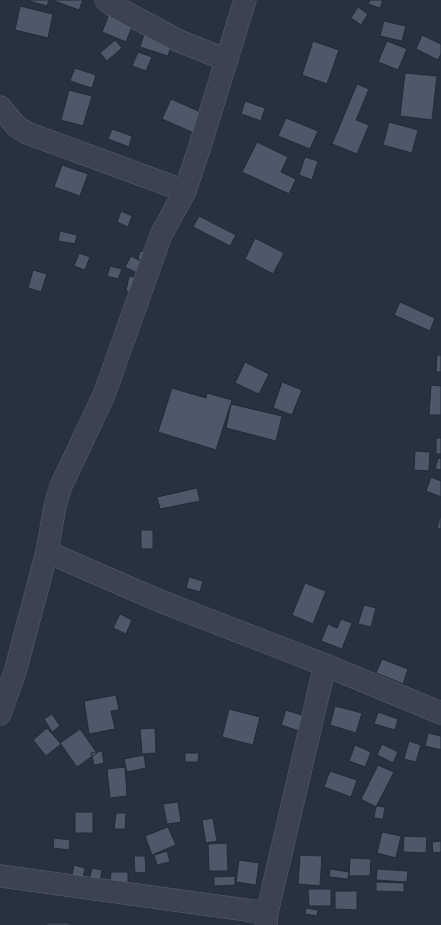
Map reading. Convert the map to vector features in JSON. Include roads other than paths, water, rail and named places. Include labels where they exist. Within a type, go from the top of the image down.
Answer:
[{"type":"street","points":[[106,0],[112,5],[180,41],[227,60]]},
{"type":"street","points":[[0,714],[15,672],[47,552],[54,506],[61,486],[104,395],[161,235],[185,191],[245,0]]},
{"type":"street","points":[[0,106],[16,126],[27,133],[185,191]]},
{"type":"street","points":[[47,552],[160,601],[325,665],[441,713]]},
{"type":"street","points":[[0,876],[266,919],[325,665]]}]
